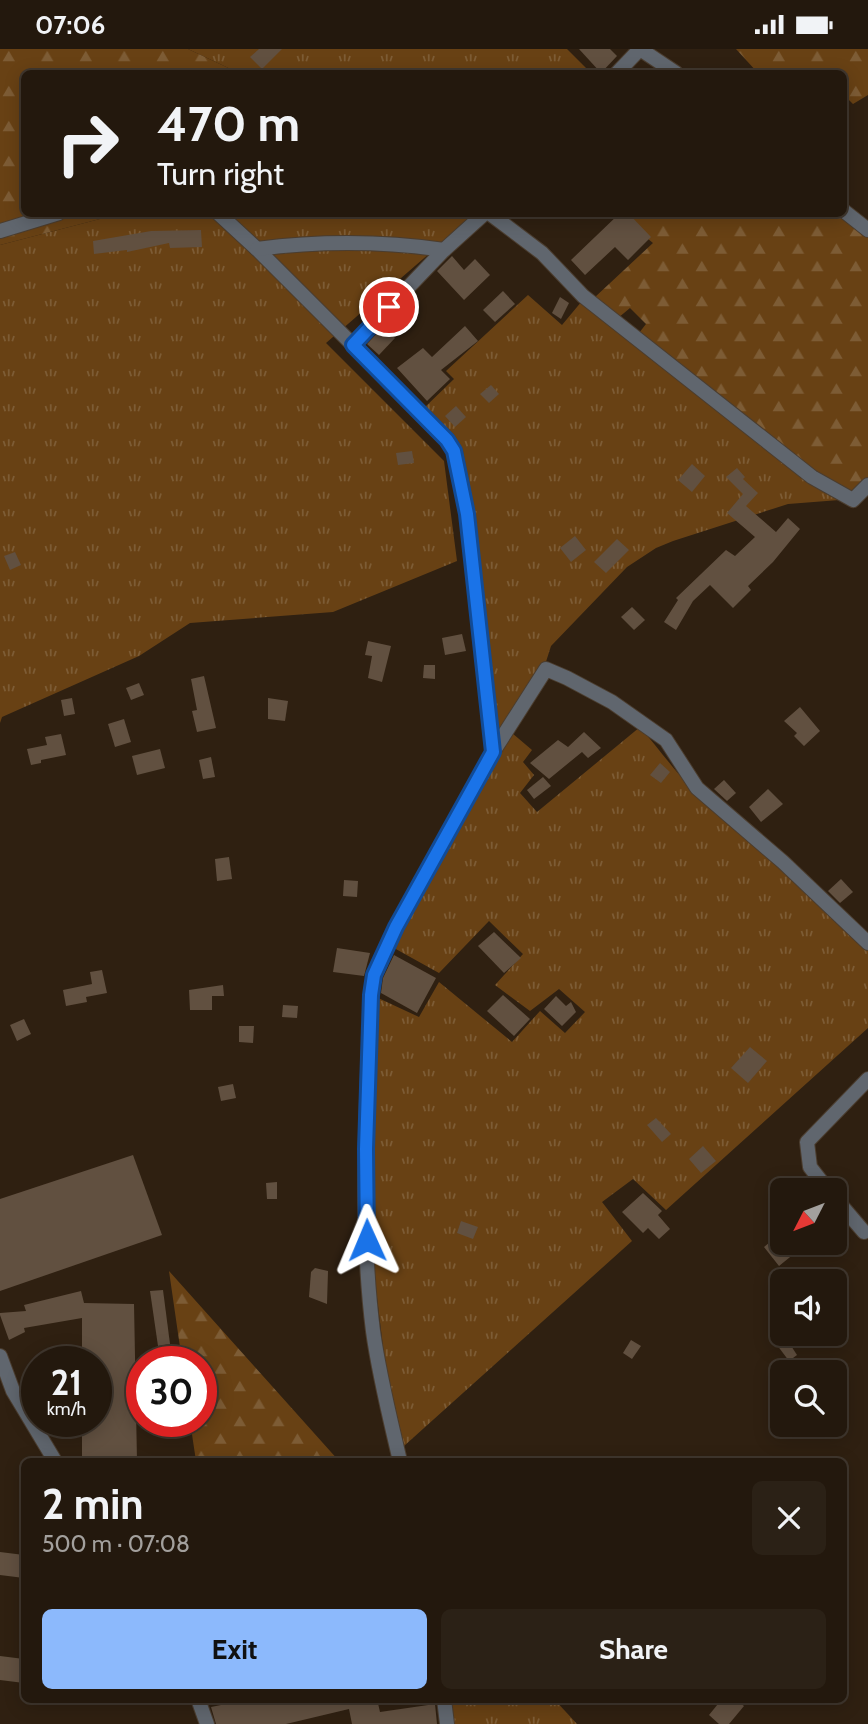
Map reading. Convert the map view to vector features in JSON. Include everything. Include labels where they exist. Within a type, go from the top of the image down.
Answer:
[{"type":"street","points":[[620,70],[640,49],[672,70]]},
{"type":"street","points":[[847,213],[868,230]]},
{"type":"street","points":[[0,231],[46,217]]},
{"type":"street","points":[[222,217],[353,345],[447,440],[454,451],[467,514],[493,752]]},
{"type":"street","points":[[353,345],[444,250],[482,217]]},
{"type":"street","points":[[492,217],[542,253],[591,303],[812,477],[853,500],[868,485]]},
{"type":"street","points":[[257,249],[290,245],[398,243],[444,250]]},
{"type":"street","points":[[399,1458],[373,1332],[369,1284],[366,1149],[374,975],[396,927],[493,752],[546,669],[612,702],[666,740],[696,788],[783,862],[868,943]]},
{"type":"street","points":[[819,1178],[810,1167],[807,1142],[868,1079]]},
{"type":"street","points":[[847,1212],[864,1232]]},
{"type":"street","points":[[0,1356],[13,1391],[53,1458]]},
{"type":"street","points":[[199,1703],[207,1724]]},
{"type":"street","points":[[444,1703],[447,1724]]},
{"type":"green space","points":[[0,49],[188,49],[233,70],[21,70],[21,217],[107,217],[0,245]]},
{"type":"green space","points":[[188,49],[567,49],[588,70],[233,70]]},
{"type":"green space","points":[[736,49],[868,49],[868,95],[853,104],[847,98],[847,70],[755,70]]},
{"type":"green space","points":[[107,217],[472,217],[326,343],[444,461],[457,561],[333,612],[190,623],[139,656],[2,717],[0,723],[0,245]]},
{"type":"green space","points":[[622,217],[845,217],[868,235],[868,480],[852,496],[816,472],[639,333],[646,324],[630,308],[618,318],[594,298],[653,243]]},
{"type":"green space","points":[[528,295],[562,325],[582,301],[852,499],[788,504],[673,541],[656,548],[627,567],[551,646],[544,668],[493,750],[458,449],[422,410],[454,379],[446,371]]},
{"type":"green space","points":[[640,727],[707,805],[739,830],[755,838],[868,947],[868,1028],[666,1210],[633,1179],[602,1202],[632,1241],[404,1446],[385,1363],[375,1281],[373,1167],[376,997],[419,1017],[439,982],[512,1042],[540,1011],[565,1033],[585,1012],[559,989],[530,1011],[495,985],[523,954],[489,921],[439,973],[394,948],[441,857],[512,733],[532,750],[523,762],[534,775],[520,793],[537,812]]},
{"type":"green space","points":[[169,1271],[336,1458],[196,1458],[192,1437],[217,1437],[217,1346],[180,1346]]},
{"type":"green space","points":[[450,1703],[558,1703],[577,1724],[453,1724]]},
{"type":"building","points":[[259,49],[282,49],[262,69],[250,57]]},
{"type":"building","points":[[579,49],[610,49],[617,56],[604,70],[598,70]]},
{"type":"building","points":[[616,217],[632,217],[651,237],[628,260],[615,247],[585,275],[571,260]]},
{"type":"building","points":[[201,230],[202,247],[170,248],[169,243],[127,252],[94,254],[93,241],[151,231]]},
{"type":"building","points":[[452,256],[464,270],[475,259],[490,275],[464,300],[437,271]]},
{"type":"building","points":[[503,291],[515,304],[495,322],[483,310]]},
{"type":"building","points":[[560,297],[569,303],[561,319],[552,313]]},
{"type":"building","points":[[465,326],[478,341],[441,370],[450,379],[427,401],[397,368],[423,348],[432,357]]},
{"type":"building","points":[[383,327],[395,338],[379,355],[367,344]]},
{"type":"building","points":[[491,385],[499,394],[489,403],[480,394]]},
{"type":"building","points":[[456,406],[466,417],[455,427],[445,416]]},
{"type":"building","points":[[412,451],[414,463],[398,465],[396,453]]},
{"type":"building","points":[[692,464],[705,476],[692,492],[678,480]]},
{"type":"building","points":[[737,468],[745,477],[743,479],[758,493],[746,506],[776,532],[788,518],[800,529],[773,562],[748,586],[751,590],[733,608],[710,585],[693,601],[676,630],[664,622],[678,600],[676,598],[726,550],[735,556],[755,537],[727,513],[743,494],[726,477]]},
{"type":"building","points":[[575,536],[586,550],[571,562],[560,548]]},
{"type":"building","points":[[617,539],[629,550],[606,573],[594,562]]},
{"type":"building","points":[[15,552],[21,565],[10,570],[4,556]]},
{"type":"building","points":[[632,607],[645,620],[634,630],[621,617]]},
{"type":"building","points":[[462,634],[466,651],[445,655],[442,638]]},
{"type":"building","points":[[368,641],[391,646],[382,682],[368,678],[372,656],[365,655]]},
{"type":"building","points":[[424,665],[435,665],[435,679],[423,678]]},
{"type":"building","points":[[204,676],[216,728],[197,732],[192,711],[197,710],[191,679]]},
{"type":"building","points":[[139,683],[144,695],[131,700],[126,688]]},
{"type":"building","points":[[72,698],[75,714],[64,716],[61,700]]},
{"type":"building","points":[[268,698],[288,701],[285,721],[268,719]]},
{"type":"building","points":[[800,707],[820,731],[804,746],[794,736],[797,733],[784,721]]},
{"type":"building","points":[[124,719],[131,742],[115,747],[108,724]]},
{"type":"building","points":[[584,732],[601,748],[588,758],[582,752],[549,779],[530,763],[558,740],[568,747]]},
{"type":"building","points":[[61,734],[66,755],[31,765],[27,749],[47,745],[45,737]]},
{"type":"building","points":[[160,749],[165,768],[137,775],[132,756]]},
{"type":"building","points":[[211,757],[215,777],[203,779],[199,760]]},
{"type":"building","points":[[660,763],[670,772],[661,783],[650,775]]},
{"type":"building","points":[[543,777],[551,786],[534,799],[527,790]]},
{"type":"building","points":[[724,780],[736,793],[727,801],[714,789]]},
{"type":"building","points":[[768,789],[783,804],[761,822],[749,807]]},
{"type":"building","points":[[229,857],[232,879],[217,881],[215,859]]},
{"type":"building","points":[[841,879],[853,892],[840,903],[828,891]]},
{"type":"building","points":[[344,880],[358,881],[357,897],[343,896]]},
{"type":"building","points":[[494,932],[521,958],[504,973],[478,946]]},
{"type":"building","points":[[337,948],[370,953],[364,976],[333,972]]},
{"type":"building","points":[[394,955],[436,978],[417,1013],[381,993],[383,978]]},
{"type":"building","points":[[102,970],[107,993],[86,997],[87,1002],[66,1006],[63,990],[92,984],[90,972]]},
{"type":"building","points":[[223,985],[224,996],[212,996],[212,1010],[190,1010],[189,990]]},
{"type":"building","points":[[503,995],[530,1019],[514,1036],[487,1011]]},
{"type":"building","points":[[556,996],[566,1006],[571,1002],[576,1012],[562,1026],[544,1009]]},
{"type":"building","points":[[283,1005],[298,1006],[297,1018],[282,1017]]},
{"type":"building","points":[[24,1019],[31,1034],[17,1041],[10,1025]]},
{"type":"building","points":[[239,1026],[254,1026],[253,1043],[239,1042]]},
{"type":"building","points":[[750,1047],[767,1061],[748,1083],[731,1068]]},
{"type":"building","points":[[233,1084],[236,1098],[221,1101],[218,1087]]},
{"type":"building","points":[[656,1118],[671,1134],[662,1142],[647,1125]]},
{"type":"building","points":[[703,1146],[716,1161],[701,1173],[689,1159]]},
{"type":"building","points":[[133,1155],[162,1235],[0,1291],[0,1199]]},
{"type":"building","points":[[277,1182],[277,1199],[267,1199],[266,1183]]},
{"type":"building","points":[[643,1193],[662,1211],[658,1215],[670,1229],[659,1239],[648,1228],[643,1233],[622,1212]]},
{"type":"building","points":[[461,1221],[478,1227],[473,1239],[457,1233]]},
{"type":"building","points":[[770,1242],[770,1255],[764,1247]]},
{"type":"building","points":[[770,1255],[793,1255],[779,1266]]},
{"type":"building","points":[[315,1268],[328,1271],[327,1304],[309,1297],[311,1272]]},
{"type":"building","points":[[163,1290],[170,1344],[158,1346],[150,1291]]},
{"type":"building","points":[[81,1291],[84,1303],[134,1304],[135,1346],[126,1346],[126,1437],[137,1437],[137,1458],[82,1458],[82,1437],[112,1437],[112,1346],[82,1346],[82,1318],[24,1328],[25,1332],[9,1340],[0,1313],[26,1311],[24,1305]]},
{"type":"building","points":[[631,1340],[641,1346],[632,1359],[623,1353]]},
{"type":"building","points":[[778,1346],[791,1346],[797,1355],[788,1360]]},
{"type":"building","points":[[0,1552],[21,1555],[21,1578],[0,1575]]},
{"type":"building","points":[[0,1656],[21,1659],[21,1683],[0,1680]]},
{"type":"building","points":[[231,1703],[378,1703],[380,1712],[435,1704],[437,1724],[352,1724],[349,1709],[286,1724],[216,1724],[211,1707]]},
{"type":"building","points":[[719,1703],[740,1703],[744,1706],[729,1724],[719,1724],[709,1715]]},
{"type":"route","points":[[367,1240],[366,1149],[374,975],[396,927],[493,752],[467,514],[454,451],[447,440],[353,345],[389,307]]}]
